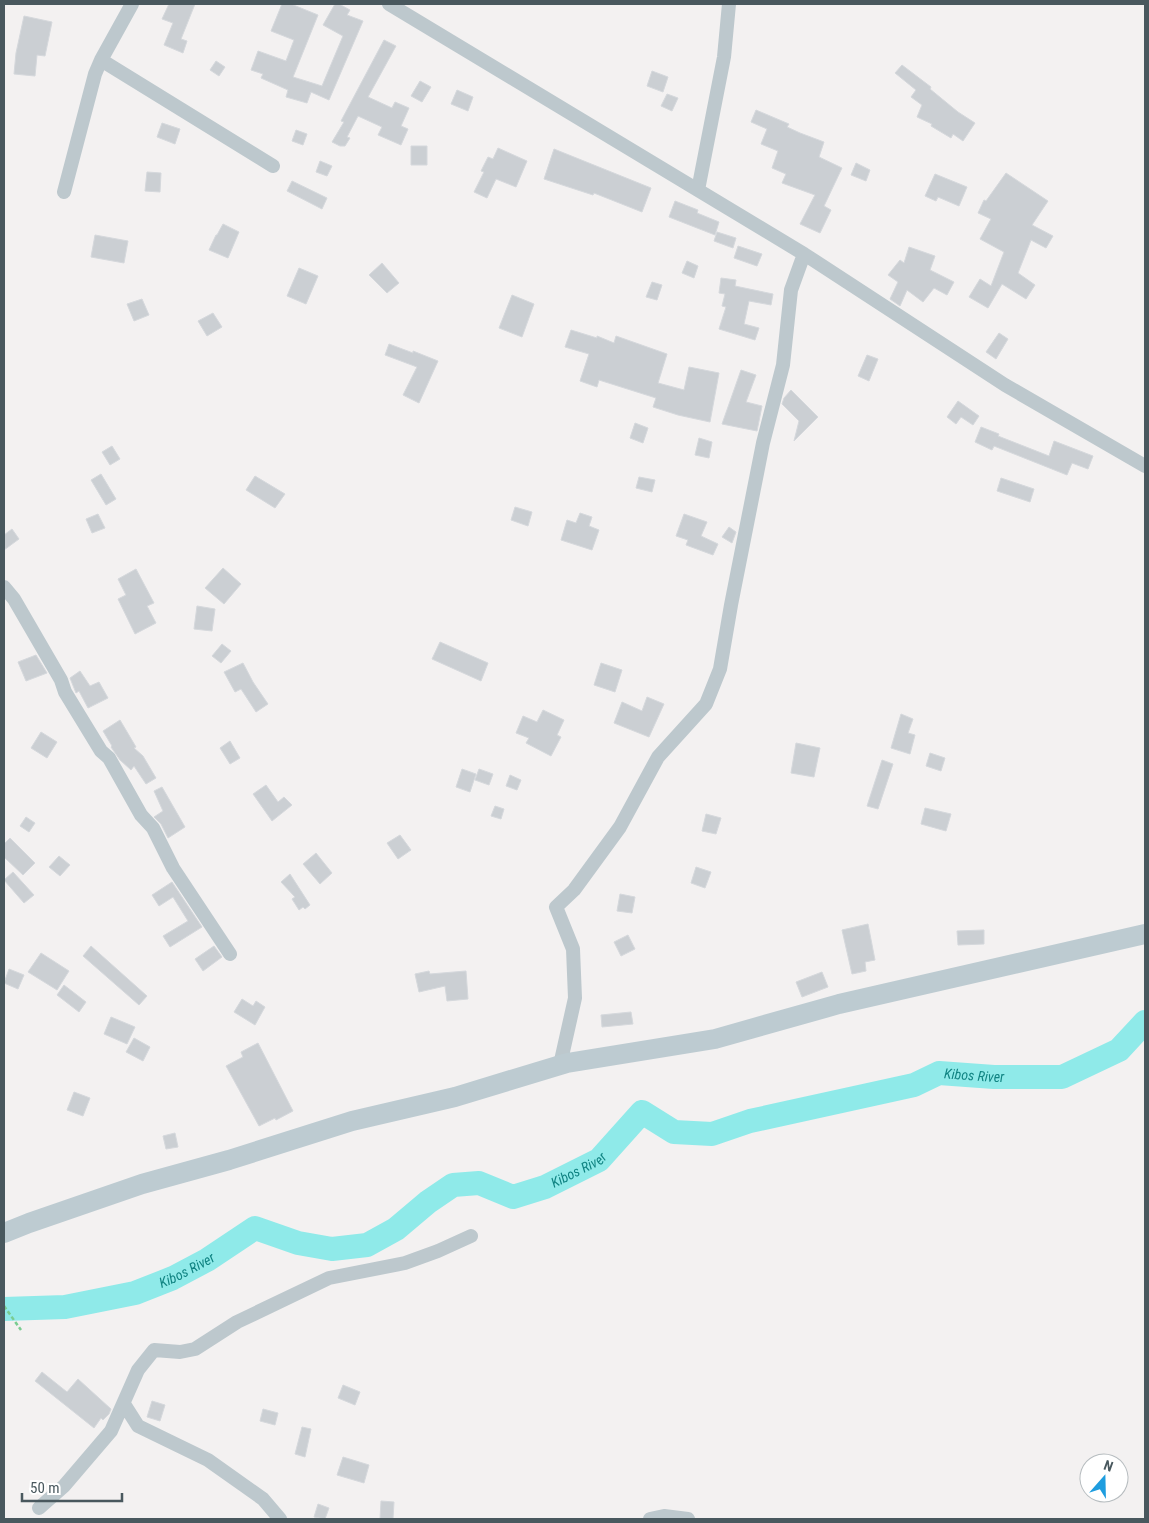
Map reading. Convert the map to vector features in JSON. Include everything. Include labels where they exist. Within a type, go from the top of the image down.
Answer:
[{"type":"main road","points":[[4,1233],[142,1184],[229,1160],[352,1121],[455,1097],[560,1065],[715,1039],[839,1004],[1145,934]]},
{"type":"street","points":[[64,192],[95,74],[132,4]]},
{"type":"street","points":[[389,4],[804,254],[1004,385],[1145,466]]},
{"type":"street","points":[[698,190],[724,58],[729,4]]},
{"type":"street","points":[[101,60],[273,166]]},
{"type":"street","points":[[560,1065],[575,998],[573,949],[556,906],[574,890],[620,827],[658,757],[706,704],[720,669],[762,453],[783,364],[791,290],[804,254]]},
{"type":"street","points":[[4,587],[18,607],[65,692],[101,751],[109,758],[141,815],[153,828],[173,868],[230,954]]},
{"type":"street","points":[[39,1508],[64,1486],[110,1431],[138,1370],[154,1350],[187,1352],[195,1349],[237,1322],[329,1278],[405,1263],[471,1236]]},
{"type":"street","points":[[124,1404],[138,1426],[208,1460],[263,1500],[280,1519]]},
{"type":"street","points":[[650,1519],[664,1516],[688,1519]]},
{"type":"path","points":[[4,1306],[21,1330]]},
{"type":"building","points":[[169,4],[195,4],[181,39],[187,41],[183,53],[164,45],[173,23],[162,19]]},
{"type":"building","points":[[282,4],[291,4],[318,15],[293,77],[322,86],[343,36],[323,25],[335,4],[350,10],[347,15],[363,21],[329,100],[311,92],[307,103],[286,97],[288,90],[261,78],[263,74],[251,70],[258,51],[286,61],[294,40],[271,31]]},
{"type":"building","points":[[24,16],[52,22],[45,56],[37,55],[35,76],[14,74],[16,53]]},
{"type":"building","points":[[384,40],[396,46],[368,97],[392,108],[395,102],[409,108],[401,126],[408,129],[401,145],[378,135],[382,127],[358,116],[347,137],[350,138],[345,146],[340,146],[332,142],[344,122],[341,121]]},
{"type":"building","points":[[216,61],[225,67],[219,76],[210,70]]},
{"type":"building","points":[[902,65],[931,87],[930,89],[958,112],[975,123],[963,141],[953,134],[951,138],[931,126],[932,124],[917,117],[922,105],[911,97],[916,90],[895,73]]},
{"type":"building","points":[[652,71],[668,77],[663,92],[647,86]]},
{"type":"building","points":[[420,81],[431,87],[422,102],[411,96]]},
{"type":"building","points":[[457,90],[473,97],[468,111],[451,104]]},
{"type":"building","points":[[667,94],[678,98],[672,111],[661,106]]},
{"type":"building","points":[[756,110],[789,124],[787,127],[824,142],[819,157],[842,168],[824,206],[831,210],[820,233],[800,224],[815,195],[782,183],[786,174],[772,168],[778,151],[761,144],[767,129],[751,122]]},
{"type":"building","points":[[162,123],[180,129],[175,144],[157,137]]},
{"type":"building","points":[[296,130],[307,134],[303,145],[292,141]]},
{"type":"building","points":[[411,146],[427,146],[427,165],[411,165]]},
{"type":"building","points":[[498,148],[527,161],[516,187],[496,179],[487,198],[474,192],[484,172],[481,171],[488,157],[493,159]]},
{"type":"building","points":[[554,149],[651,188],[642,212],[594,193],[593,195],[544,179]]},
{"type":"building","points":[[320,161],[332,166],[327,176],[316,172]]},
{"type":"building","points":[[856,163],[870,170],[866,181],[851,175]]},
{"type":"building","points":[[147,172],[161,173],[160,192],[145,191]]},
{"type":"building","points":[[1006,173],[1048,201],[1032,225],[1053,236],[1046,248],[1031,240],[1018,273],[1035,285],[1026,299],[1002,284],[988,308],[969,297],[980,279],[991,286],[1004,252],[980,239],[991,219],[978,213],[984,200],[986,201]]},
{"type":"building","points":[[935,174],[967,187],[959,206],[938,197],[936,201],[925,196]]},
{"type":"building","points":[[292,181],[327,198],[322,209],[287,191]]},
{"type":"building","points":[[675,201],[698,210],[697,213],[719,222],[715,235],[669,217]]},
{"type":"building","points":[[223,224],[239,232],[228,258],[209,250]]},
{"type":"building","points":[[717,232],[736,238],[733,248],[714,241]]},
{"type":"building","points":[[95,235],[128,241],[124,263],[91,257]]},
{"type":"building","points":[[738,246],[762,254],[757,266],[734,258]]},
{"type":"building","points":[[909,247],[935,256],[930,270],[954,282],[947,295],[934,288],[923,302],[907,290],[900,306],[890,299],[898,282],[888,275],[900,260],[904,263]]},
{"type":"building","points":[[687,261],[698,266],[694,278],[682,273]]},
{"type":"building","points":[[382,263],[399,283],[387,293],[369,275]]},
{"type":"building","points":[[299,268],[318,276],[306,304],[287,296]]},
{"type":"building","points":[[721,278],[736,280],[735,286],[773,294],[771,305],[749,301],[744,324],[759,328],[755,340],[719,329],[726,307],[722,306],[725,294],[719,293]]},
{"type":"building","points":[[652,282],[662,285],[657,300],[646,297]]},
{"type":"building","points":[[512,295],[534,304],[522,337],[499,328]]},
{"type":"building","points":[[142,299],[149,315],[134,321],[127,304]]},
{"type":"building","points":[[213,313],[222,327],[207,336],[198,321]]},
{"type":"building","points":[[571,330],[597,338],[597,336],[614,343],[616,336],[667,354],[658,383],[684,390],[689,367],[719,373],[710,422],[653,407],[656,398],[599,380],[597,387],[580,381],[589,354],[565,347]]},
{"type":"building","points":[[999,333],[1008,339],[996,359],[986,352]]},
{"type":"building","points":[[389,344],[438,361],[419,403],[403,395],[417,367],[385,355]]},
{"type":"building","points":[[867,355],[878,359],[869,381],[858,376]]},
{"type":"building","points":[[741,370],[756,375],[746,402],[762,406],[757,431],[722,424]]},
{"type":"building","points":[[791,390],[818,417],[794,441],[799,421],[782,404],[784,398]]},
{"type":"building","points":[[958,401],[979,416],[973,425],[961,417],[956,424],[947,417]]},
{"type":"building","points":[[635,423],[648,428],[643,443],[630,438]]},
{"type":"building","points":[[981,427],[999,434],[998,436],[1049,456],[1054,441],[1093,456],[1088,469],[1072,463],[1067,475],[994,446],[992,450],[975,442]]},
{"type":"building","points":[[699,438],[712,442],[709,458],[695,455]]},
{"type":"building","points":[[112,446],[120,459],[110,465],[102,452]]},
{"type":"building","points":[[101,474],[116,499],[106,505],[91,480]]},
{"type":"building","points":[[255,476],[285,494],[275,508],[246,490]]},
{"type":"building","points":[[639,477],[655,480],[652,492],[636,488]]},
{"type":"building","points":[[1001,478],[1034,489],[1030,502],[997,491]]},
{"type":"building","points":[[515,507],[532,512],[528,526],[511,520]]},
{"type":"building","points":[[580,513],[592,517],[589,526],[599,530],[592,550],[561,540],[567,520],[576,523]]},
{"type":"building","points":[[98,514],[105,528],[92,533],[86,519]]},
{"type":"building","points":[[684,514],[707,522],[701,536],[718,544],[713,555],[686,545],[688,540],[676,536]]},
{"type":"building","points":[[729,527],[736,532],[732,543],[722,537]]},
{"type":"building","points":[[12,529],[19,539],[4,550],[4,535]]},
{"type":"building","points":[[223,568],[241,584],[224,604],[205,588]]},
{"type":"building","points":[[136,569],[154,603],[147,606],[156,623],[135,634],[118,599],[126,595],[118,579]]},
{"type":"building","points":[[197,606],[215,609],[212,631],[194,629]]},
{"type":"building","points":[[440,642],[488,663],[481,681],[432,659]]},
{"type":"building","points":[[222,644],[231,651],[221,663],[212,656]]},
{"type":"building","points":[[36,655],[47,673],[26,681],[18,662]]},
{"type":"building","points":[[243,663],[268,704],[256,712],[241,689],[235,692],[224,672]]},
{"type":"building","points":[[601,663],[622,670],[615,692],[594,685]]},
{"type":"building","points":[[80,671],[90,686],[99,682],[108,698],[88,708],[79,691],[76,693],[70,678]]},
{"type":"building","points":[[647,697],[664,704],[649,737],[614,723],[622,702],[642,711]]},
{"type":"building","points":[[543,710],[564,720],[557,735],[561,737],[551,756],[526,743],[529,738],[516,733],[523,716],[537,722]]},
{"type":"building","points":[[901,714],[913,719],[908,733],[915,735],[910,754],[891,748]]},
{"type":"building","points":[[120,720],[136,747],[134,748],[143,756],[156,778],[146,784],[134,766],[131,770],[120,760],[103,731]]},
{"type":"building","points":[[41,732],[57,742],[47,758],[31,748]]},
{"type":"building","points":[[230,741],[240,758],[230,764],[220,748]]},
{"type":"building","points":[[796,743],[820,748],[814,777],[791,773]]},
{"type":"building","points":[[930,753],[945,758],[941,771],[926,766]]},
{"type":"building","points":[[882,760],[893,764],[878,809],[867,806]]},
{"type":"building","points":[[462,769],[476,774],[470,792],[456,787]]},
{"type":"building","points":[[479,769],[493,774],[489,785],[475,780]]},
{"type":"building","points":[[510,775],[521,780],[517,790],[506,786]]},
{"type":"building","points":[[266,785],[278,802],[284,797],[292,805],[272,821],[253,794]]},
{"type":"building","points":[[162,787],[185,827],[168,838],[161,824],[154,817],[163,811],[154,791]]},
{"type":"building","points":[[495,806],[504,809],[501,819],[491,816]]},
{"type":"building","points":[[925,808],[951,814],[946,831],[921,824]]},
{"type":"building","points":[[706,814],[721,818],[716,834],[702,831]]},
{"type":"building","points":[[26,817],[35,823],[29,832],[20,826]]},
{"type":"building","points":[[400,835],[411,850],[398,859],[387,843]]},
{"type":"building","points":[[10,838],[35,863],[23,875],[4,857],[4,844]]},
{"type":"building","points":[[316,853],[332,873],[320,884],[303,864]]},
{"type":"building","points":[[59,856],[70,865],[60,876],[49,867]]},
{"type":"building","points":[[696,867],[711,872],[705,888],[691,883]]},
{"type":"building","points":[[13,872],[34,895],[24,903],[4,880]]},
{"type":"building","points":[[290,874],[310,905],[305,909],[303,907],[299,910],[292,899],[295,897],[281,882]]},
{"type":"building","points":[[172,882],[202,927],[170,947],[163,936],[188,921],[173,897],[159,906],[152,895]]},
{"type":"building","points":[[620,894],[635,897],[632,913],[617,911]]},
{"type":"building","points":[[868,924],[875,960],[865,962],[866,971],[852,974],[842,930]]},
{"type":"building","points":[[984,930],[984,944],[958,945],[957,931]]},
{"type":"building","points":[[628,935],[635,949],[621,956],[614,942]]},
{"type":"building","points":[[91,946],[147,996],[139,1005],[83,956]]},
{"type":"building","points":[[214,946],[222,957],[203,971],[195,959]]},
{"type":"building","points":[[41,953],[69,971],[57,990],[28,972]]},
{"type":"building","points":[[9,969],[24,975],[18,989],[4,983]]},
{"type":"building","points":[[429,971],[430,974],[466,971],[468,999],[447,1001],[445,986],[419,992],[415,974]]},
{"type":"building","points":[[822,972],[828,987],[802,997],[796,982]]},
{"type":"building","points":[[64,985],[86,1002],[79,1012],[57,995]]},
{"type":"building","points":[[242,999],[253,1006],[256,1001],[265,1007],[255,1025],[234,1012]]},
{"type":"building","points":[[631,1012],[633,1024],[602,1027],[601,1015]]},
{"type":"building","points":[[111,1017],[135,1027],[127,1044],[104,1034]]},
{"type":"building","points":[[134,1038],[150,1047],[143,1061],[126,1052]]},
{"type":"building","points":[[258,1043],[293,1111],[259,1126],[226,1066],[243,1057],[241,1052]]},
{"type":"building","points":[[74,1092],[90,1098],[83,1116],[67,1110]]},
{"type":"building","points":[[175,1133],[178,1147],[166,1149],[163,1136]]},
{"type":"building","points":[[42,1372],[67,1392],[78,1379],[111,1409],[109,1414],[103,1420],[101,1418],[94,1428],[35,1381]]},
{"type":"building","points":[[343,1385],[360,1392],[355,1405],[338,1398]]},
{"type":"building","points":[[152,1401],[165,1405],[160,1421],[147,1417]]},
{"type":"building","points":[[263,1409],[278,1413],[275,1425],[260,1421]]},
{"type":"building","points":[[302,1427],[311,1429],[305,1457],[295,1454]]},
{"type":"building","points":[[343,1457],[369,1465],[364,1483],[337,1475]]},
{"type":"building","points":[[381,1501],[394,1502],[393,1519],[380,1519]]},
{"type":"building","points":[[318,1504],[329,1508],[325,1519],[314,1517]]},
{"type":"waterway","name":"Kibos River","points":[[4,1309],[65,1307],[135,1293],[173,1278],[207,1260],[255,1228],[298,1243],[332,1249],[367,1245],[396,1229],[428,1202],[453,1185],[479,1183],[513,1197],[545,1187],[599,1160],[642,1112],[674,1132],[712,1134],[750,1121],[914,1085],[939,1073],[994,1077],[1062,1077],[1119,1050],[1145,1022]]}]
